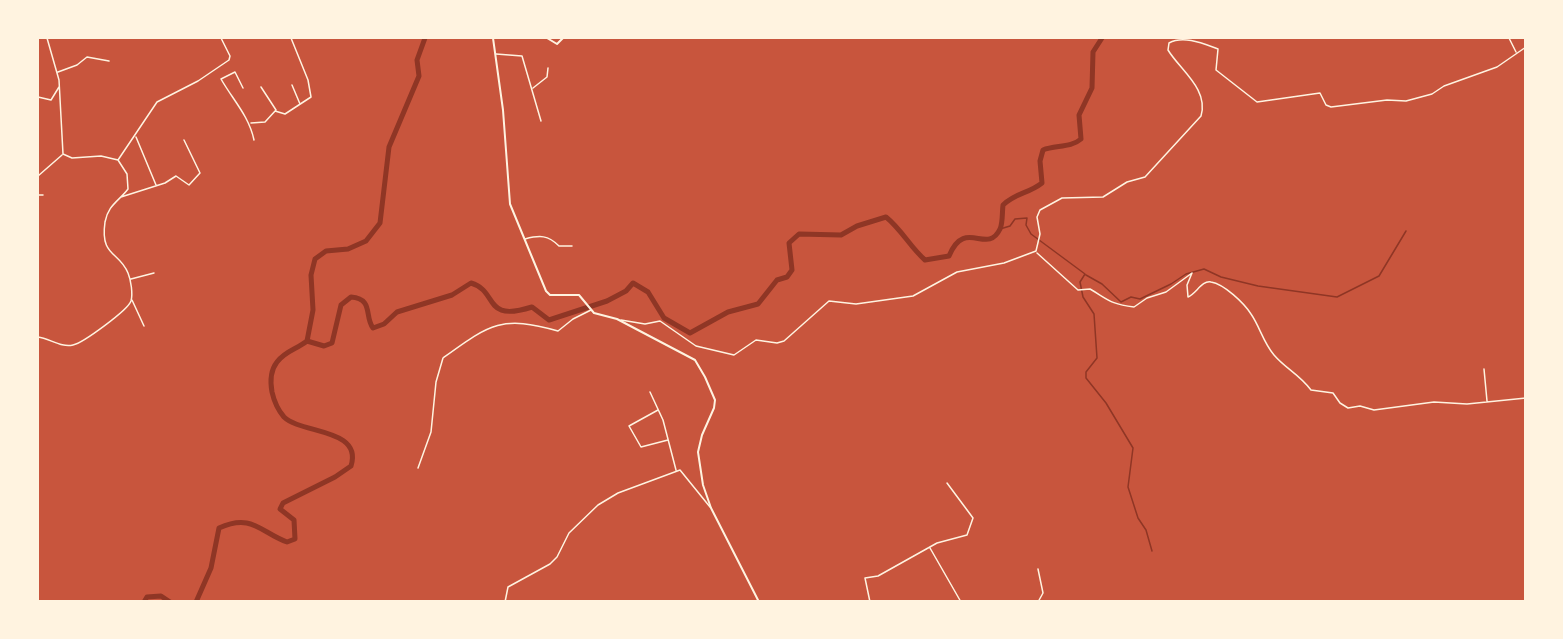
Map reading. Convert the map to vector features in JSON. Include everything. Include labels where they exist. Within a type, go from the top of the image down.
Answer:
[{"type":"main road","points":[[493,38],[510,204],[547,293],[579,295],[590,310],[617,319],[694,360],[713,393],[714,408],[702,435],[698,452],[702,479],[711,508],[759,602]]},
{"type":"main road","points":[[547,38],[555,44],[563,38]]},
{"type":"street","points":[[47,38],[60,87],[63,154]]},
{"type":"street","points":[[117,160],[157,102],[198,81],[229,60],[229,52],[221,38]]},
{"type":"street","points":[[261,87],[275,111],[285,114],[310,99],[311,94],[291,38]]},
{"type":"street","points":[[1509,38],[1516,52]]},
{"type":"street","points":[[1036,251],[1040,239],[1037,217],[1040,210],[1062,198],[1103,196],[1130,180],[1145,177],[1201,116],[1202,104],[1199,92],[1187,71],[1168,50],[1169,44],[1173,41],[1194,41],[1218,49],[1216,70],[1257,102],[1320,93],[1330,107],[1387,100],[1406,101],[1432,94],[1444,86],[1497,67],[1526,47]]},
{"type":"street","points":[[495,54],[522,56],[541,121]]},
{"type":"street","points":[[57,73],[77,65],[90,56],[109,61]]},
{"type":"street","points":[[532,88],[547,76],[548,68]]},
{"type":"street","points":[[243,88],[235,72],[221,79],[250,123],[254,140]]},
{"type":"street","points":[[292,85],[300,105]]},
{"type":"street","points":[[38,97],[51,100],[60,87]]},
{"type":"street","points":[[250,123],[265,122],[275,111]]},
{"type":"street","points":[[135,136],[156,185]]},
{"type":"street","points":[[118,199],[176,176],[187,186],[200,175],[184,140]]},
{"type":"street","points":[[63,154],[72,158],[101,156],[117,160],[127,174],[129,185],[110,208],[105,221],[106,244],[110,254],[125,267],[130,279],[131,299],[144,326]]},
{"type":"street","points":[[38,176],[63,154]]},
{"type":"street","points":[[38,195],[43,195]]},
{"type":"street","points":[[524,239],[538,236],[550,237],[560,246],[572,246]]},
{"type":"street","points":[[1036,251],[1078,290],[1090,289],[1105,301],[1134,307],[1147,298],[1166,292],[1192,273],[1187,285],[1188,297],[1206,282],[1211,282],[1230,293],[1251,314],[1259,332],[1279,360],[1303,378],[1311,390],[1333,393],[1340,403],[1348,408],[1360,406],[1374,410],[1434,402],[1487,402],[1526,398]]},
{"type":"street","points":[[617,319],[645,324],[660,321],[696,346],[734,355],[756,340],[777,343],[784,341],[829,301],[855,304],[913,296],[957,272],[1004,263],[1036,251]]},
{"type":"street","points":[[130,279],[154,273]]},
{"type":"street","points":[[38,337],[67,345],[77,344],[122,312],[131,299]]},
{"type":"street","points":[[418,468],[431,432],[436,382],[443,358],[472,337],[501,324],[532,324],[558,331],[573,319],[590,310]]},
{"type":"street","points":[[1484,369],[1487,402]]},
{"type":"street","points":[[650,392],[677,471]]},
{"type":"street","points":[[658,410],[629,426],[641,447],[668,440]]},
{"type":"street","points":[[505,602],[508,587],[550,564],[557,557],[569,533],[598,505],[618,493],[677,471],[685,472],[711,508]]},
{"type":"street","points":[[870,602],[864,579],[878,576],[944,540],[966,536],[974,521],[947,483]]},
{"type":"street","points":[[930,548],[961,602]]},
{"type":"street","points":[[1038,569],[1043,593],[1038,602]]},
{"type":"waterway","points":[[196,602],[211,568],[219,528],[240,522],[248,523],[287,542],[295,539],[294,520],[280,509],[283,503],[335,477],[351,466],[352,454],[348,445],[340,438],[292,422],[284,417],[274,399],[271,376],[280,358],[307,341],[313,310],[311,275],[315,259],[326,251],[348,249],[366,241],[380,223],[389,147],[419,76],[417,60],[425,38]]},
{"type":"waterway","points":[[307,341],[324,346],[332,343],[341,305],[351,297],[358,298],[366,305],[373,328],[384,324],[397,312],[452,295],[471,283],[480,287],[498,309],[516,311],[532,307],[549,320],[607,301],[626,291],[633,283],[648,292],[664,318],[690,333],[728,312],[758,304],[777,280],[787,277],[792,270],[789,243],[799,234],[841,235],[857,226],[886,217],[925,260],[949,256],[955,245],[962,239],[969,237],[989,239],[995,236],[1001,227],[1003,205],[1042,183],[1040,161],[1043,150],[1073,144],[1081,139],[1079,115],[1092,88],[1093,52],[1102,38]]},
{"type":"waterway","points":[[1000,229],[1010,226],[1015,219],[1027,218],[1026,225],[1031,234],[1085,274],[1080,282],[1083,297],[1094,314],[1097,358],[1086,372],[1086,378],[1106,403],[1133,448],[1128,487],[1152,551]]},
{"type":"waterway","points":[[1086,275],[1102,284],[1121,302],[1131,297],[1140,299],[1186,274],[1204,269],[1221,277],[1258,286],[1337,297],[1379,276],[1406,231]]},
{"type":"waterway","points":[[144,602],[147,597],[161,596],[170,602]]}]
